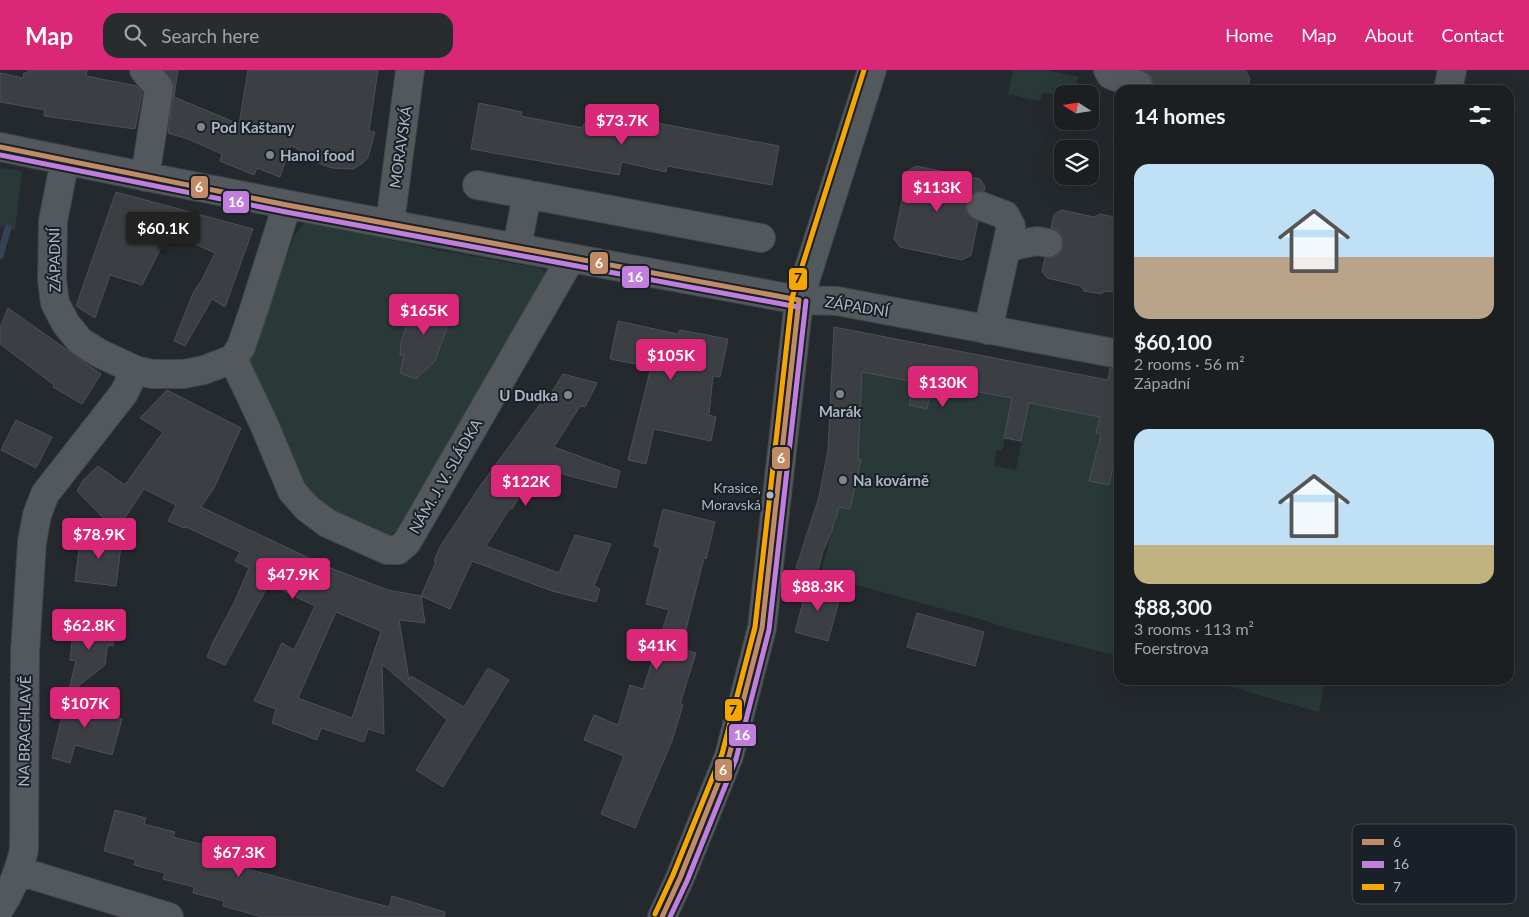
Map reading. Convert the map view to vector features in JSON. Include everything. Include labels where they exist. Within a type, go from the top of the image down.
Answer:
[{"type":"street","points":[[144,70],[159,88],[145,177]]},
{"type":"street","name":"MORAVSKÁ","points":[[390,223],[410,70]]},
{"type":"street","points":[[669,915],[680,878],[730,756],[762,628],[798,300],[872,70]]},
{"type":"street","points":[[1108,70],[1111,75],[1138,85]]},
{"type":"street","points":[[1449,85],[1452,70]]},
{"type":"street","name":"ZÁPADNÍ","points":[[0,147],[287,205],[798,300],[837,301],[1114,353]]},
{"type":"street","name":"ZÁPADNÍ","points":[[65,160],[53,221],[52,280],[55,303],[66,324],[80,341],[99,353],[135,370],[152,374],[184,374],[204,370],[233,359]]},
{"type":"street","points":[[477,185],[761,238]]},
{"type":"street","points":[[517,248],[527,194]]},
{"type":"street","points":[[233,359],[241,347],[287,205]]},
{"type":"street","points":[[981,206],[1005,215],[1011,226],[988,330]]},
{"type":"street","points":[[1007,247],[1037,241],[1048,243]]},
{"type":"street","name":"NÁM. J. V. SLÁDKA","points":[[233,359],[263,422],[292,491],[307,508],[327,523],[387,550],[398,550],[407,542],[571,258]]},
{"type":"street","name":"NA BRACHLAVĚ","points":[[16,917],[0,908],[9,894],[19,871],[24,850],[25,652],[30,572],[37,514],[45,494],[124,393],[135,370]]},
{"type":"street","points":[[19,871],[169,917]]},
{"type":"shaded area","points":[[1013,70],[1046,70],[1078,77],[1076,85],[1054,85],[1054,95],[1043,92],[1040,101],[1008,94]]},
{"type":"shaded area","points":[[0,168],[22,171],[15,230],[1,226],[0,231]]},
{"type":"shaded area","points":[[305,223],[315,223],[437,250],[539,268],[548,273],[403,526],[389,536],[381,537],[355,528],[302,487],[248,366],[250,350],[255,335],[295,235]]},
{"type":"shaded area","points":[[863,357],[881,376],[914,382],[910,405],[927,409],[932,386],[962,375],[1012,398],[1002,451],[997,450],[994,466],[1016,470],[1029,403],[1100,417],[1096,433],[1101,435],[1090,482],[1109,485],[1114,461],[1114,655],[1010,629],[820,575],[839,507],[850,509],[861,460],[858,459]]},
{"type":"shaded area","points":[[1224,685],[1324,685],[1319,712]]},
{"type":"building","points":[[28,70],[87,70],[86,76],[137,86],[142,93],[135,129],[44,116],[45,110],[0,102],[0,73],[23,78],[24,73],[28,73]]},
{"type":"building","points":[[164,70],[178,70],[174,97],[239,124],[248,70],[378,70],[369,131],[375,132],[368,157],[363,163],[353,169],[332,168],[318,163],[291,145],[280,177],[257,168],[254,175],[220,161],[222,154],[188,139],[168,133],[174,83]]},
{"type":"building","points":[[1142,70],[1240,70],[1246,71],[1250,79],[1248,85],[1153,85],[1150,75]]},
{"type":"building","points":[[479,103],[522,112],[521,116],[583,128],[584,123],[628,131],[631,118],[779,146],[772,185],[667,166],[666,172],[622,162],[619,175],[471,149]]},
{"type":"building","points":[[916,166],[980,179],[985,187],[984,191],[971,194],[966,201],[966,209],[969,216],[978,221],[971,255],[962,260],[900,247],[894,239],[908,171]]},
{"type":"building","points":[[116,192],[253,229],[225,307],[212,299],[185,346],[174,341],[193,293],[203,278],[215,253],[169,232],[142,285],[110,275],[95,318],[76,306]]},
{"type":"building","points":[[1061,210],[1094,217],[1100,214],[1114,217],[1114,292],[1106,291],[1101,294],[1084,291],[1081,286],[1047,278],[1042,271],[1045,258],[1054,257],[1060,253],[1063,246],[1062,237],[1058,231],[1051,228],[1054,215]]},
{"type":"building","points":[[429,295],[435,305],[445,300],[452,314],[435,361],[416,379],[400,373],[404,355],[400,355],[401,342],[416,300]]},
{"type":"building","points":[[8,308],[101,374],[82,404],[53,387],[54,385],[0,344],[0,328]]},
{"type":"building","points":[[618,321],[678,334],[680,330],[728,339],[720,377],[713,376],[709,415],[716,417],[711,441],[654,429],[646,464],[628,460],[651,367],[610,359]]},
{"type":"building","points":[[834,327],[1108,380],[1110,368],[1114,368],[1114,462],[1109,485],[1089,481],[1101,435],[1096,433],[1100,417],[1029,403],[1021,441],[1004,438],[1012,398],[958,388],[957,391],[932,386],[927,409],[909,405],[914,382],[862,372],[858,459],[861,460],[850,509],[839,507],[817,574],[796,568],[819,497],[828,449]]},
{"type":"building","points":[[563,374],[597,383],[585,407],[580,406],[554,447],[620,471],[616,488],[566,475],[539,464],[512,509],[510,508],[486,546],[559,573],[575,535],[611,544],[594,586],[600,589],[596,602],[552,591],[472,561],[450,609],[421,596],[436,562],[434,561],[440,547],[478,489],[540,404],[543,406]]},
{"type":"building","points":[[167,390],[241,428],[214,488],[201,507],[328,567],[388,590],[421,596],[425,623],[399,620],[409,680],[411,676],[464,707],[488,668],[509,680],[443,787],[416,770],[447,720],[382,664],[384,734],[368,729],[364,742],[321,728],[317,740],[272,723],[276,709],[254,701],[282,643],[294,650],[315,606],[269,584],[225,665],[207,657],[249,568],[235,561],[240,552],[186,527],[184,528],[168,521],[176,505],[144,489],[124,519],[122,537],[77,491],[84,479],[98,466],[125,485],[163,432],[140,418]],"holes":[[[336,612],[381,631],[352,718],[298,698]]]},
{"type":"building","points":[[16,420],[52,437],[36,468],[1,450]]},
{"type":"building","points":[[663,509],[715,522],[681,649],[696,653],[680,704],[683,705],[672,741],[635,828],[601,814],[624,756],[584,740],[594,715],[618,725],[630,685],[643,689],[669,610],[646,604],[660,548],[654,546]]},
{"type":"building","points":[[81,534],[122,538],[116,586],[75,581]]},
{"type":"building","points":[[808,584],[841,593],[828,641],[795,632]]},
{"type":"building","points":[[917,613],[984,632],[975,666],[907,647]]},
{"type":"building","points":[[74,623],[115,628],[113,646],[109,645],[107,648],[105,665],[68,694],[76,661],[70,660]]},
{"type":"building","points":[[67,695],[92,702],[92,706],[106,709],[104,714],[122,719],[112,755],[75,745],[70,763],[52,758]]},
{"type":"building","points":[[115,810],[146,818],[144,824],[175,832],[173,837],[204,845],[204,849],[235,857],[233,865],[389,907],[392,896],[445,912],[444,917],[262,917],[223,906],[224,901],[193,893],[194,887],[163,879],[165,873],[134,865],[136,860],[104,851]]},
{"type":"waterway","points":[[0,256],[8,228]]},
{"type":"transit line","name":"7","points":[[655,914],[673,875],[722,754],[755,627],[792,298],[864,70]]},
{"type":"transit line","name":"6","points":[[0,147],[287,205],[799,300]]},
{"type":"transit line","name":"16","points":[[0,155],[286,212],[798,307]]},
{"type":"transit line","name":"6","points":[[662,917],[680,878],[729,756],[762,628],[799,300]]},
{"type":"transit line","name":"16","points":[[670,917],[687,881],[736,759],[769,630],[806,301]]},
{"type":"place","name":"Pod Kaštany","points":[[201,127]]},
{"type":"place","name":"Hanoi food","points":[[270,155]]},
{"type":"place","name":"Marák","points":[[840,394]]},
{"type":"place","name":"U Dudka","points":[[568,395]]},
{"type":"place","name":"Na kovárně","points":[[843,480]]},
{"type":"place","name":"Krasice, Moravská","points":[[770,495]]}]
